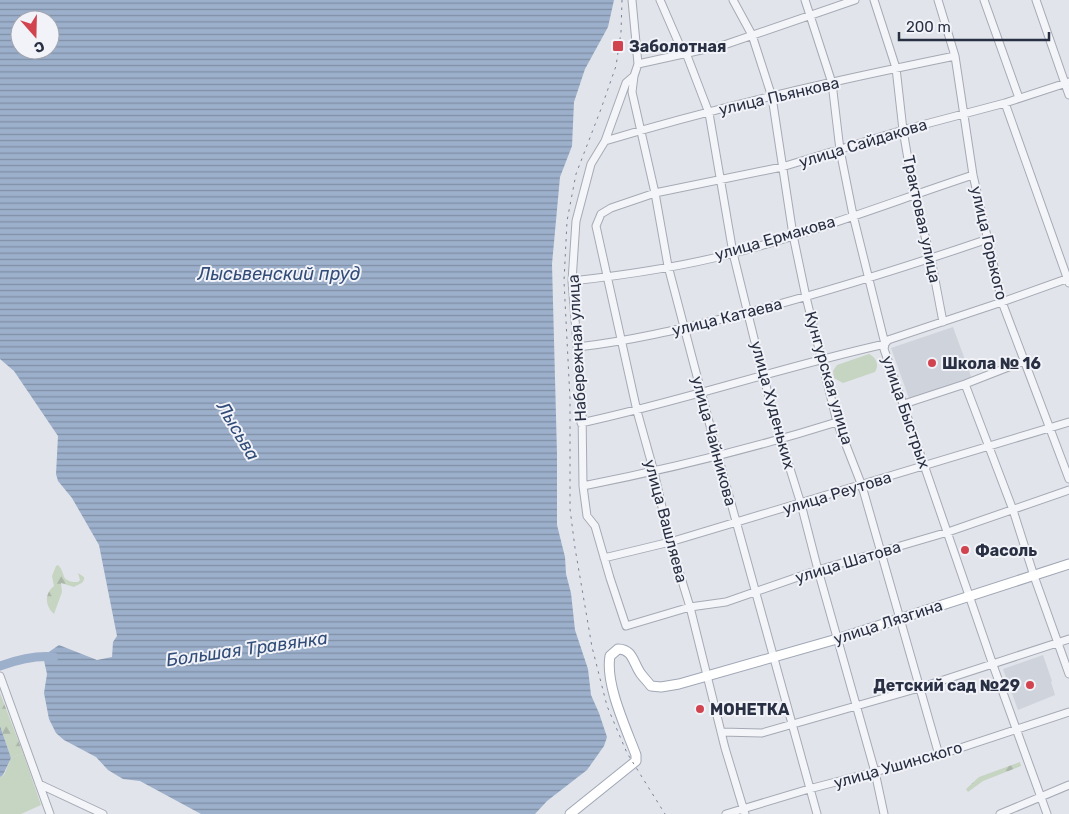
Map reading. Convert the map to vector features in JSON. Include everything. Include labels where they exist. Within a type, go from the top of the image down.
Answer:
[{"type":"main road","name":"улица Лязгина","points":[[570,814],[636,761],[636,755],[611,679],[609,661],[612,653],[618,648],[629,652],[641,675],[651,686],[661,687],[679,684],[837,639],[1069,564]]},
{"type":"street","points":[[632,0],[638,64],[752,36],[855,0]]},
{"type":"street","name":"улица Худеньких","points":[[661,0],[680,46],[686,53],[708,113],[733,253],[763,375],[801,504],[875,772],[884,814]]},
{"type":"street","name":"Кунгурская улица","points":[[733,0],[752,36],[772,97],[793,235],[806,297],[837,422],[862,486],[939,755]]},
{"type":"street","name":"улица Быстрых","points":[[805,0],[832,83],[840,150],[884,349],[992,665],[1048,814]]},
{"type":"street","name":"Трактовая улица","points":[[874,0],[896,68],[903,130],[914,194],[931,259],[943,322]]},
{"type":"street","name":"улица Горького","points":[[938,0],[955,56],[973,174],[1002,302],[1069,478]]},
{"type":"street","points":[[984,0],[1019,98]]},
{"type":"street","points":[[1036,0],[1067,83],[1069,95]]},
{"type":"street","name":"улица Пьянкова","points":[[605,141],[640,130],[772,97],[955,56]]},
{"type":"street","name":"улица Чайникова","points":[[638,64],[632,92],[655,193],[668,266],[718,456],[817,814]]},
{"type":"street","name":"Набережная улица","points":[[626,626],[595,526],[587,516],[583,486],[578,347],[572,281],[576,221],[590,164],[605,141],[626,83],[634,76]]},
{"type":"street","name":"улица Сайдакова","points":[[596,226],[601,214],[611,208],[655,193],[720,178],[782,167],[903,130],[1005,103],[1067,83]]},
{"type":"street","points":[[581,423],[637,411],[822,358],[884,344],[888,340],[1068,280],[1005,103]]},
{"type":"street","name":"улица Ермакова","points":[[572,281],[607,277],[733,253],[793,235],[973,174]]},
{"type":"street","name":"улица Вашляева","points":[[596,226],[637,411],[654,472],[670,542],[690,607],[706,676],[744,812]]},
{"type":"street","name":"улица Катаева","points":[[578,347],[622,342],[806,297],[931,259],[988,239]]},
{"type":"street","points":[[904,404],[965,384],[1024,361]]},
{"type":"street","points":[[965,384],[1013,510],[1069,674]]},
{"type":"street","points":[[583,486],[654,472],[718,456],[781,440],[837,422]]},
{"type":"street","name":"улица Реутова","points":[[604,558],[670,542],[801,504],[1069,422]]},
{"type":"street","name":"улица Шатова","points":[[626,626],[690,607],[726,602],[818,570],[948,532],[1069,490]]},
{"type":"street","points":[[721,732],[762,733],[792,725],[919,688],[1069,639]]},
{"type":"street","points":[[0,676],[50,814]]},
{"type":"street","name":"улица Ушинского","points":[[726,814],[744,812],[809,789],[939,755],[1069,712]]},
{"type":"street","points":[[39,784],[103,814]]},
{"type":"street","points":[[1000,814],[1069,785]]},
{"type":"shaded area","name":"Школа № 16","points":[[953,327],[972,379],[910,401],[891,348]]},
{"type":"shaded area","name":"Детский сад №29","points":[[1043,655],[1055,695],[1018,710],[1003,669]]},
{"type":"green space","points":[[869,354],[876,362],[875,372],[843,383],[834,378],[833,371],[837,365]]},
{"type":"green space","points":[[58,565],[68,581],[78,582],[80,580],[78,573],[84,577],[84,581],[74,587],[61,583],[62,592],[54,614],[47,604],[47,596],[54,586],[52,576]]},
{"type":"green space","points":[[0,693],[23,753],[11,758],[0,726]]},
{"type":"green space","points":[[23,753],[41,805],[21,814],[0,814],[0,777],[4,775],[11,758]]},
{"type":"green space","points":[[1020,762],[1021,766],[983,781],[968,792],[966,789],[979,777]]},
{"type":"water","name":"Лысьвенский пруд","points":[[0,0],[614,0],[608,27],[585,69],[574,102],[572,146],[560,177],[552,264],[557,525],[565,557],[575,630],[588,669],[591,695],[607,737],[604,746],[587,770],[547,801],[535,814],[201,814],[140,781],[123,779],[108,770],[96,757],[64,740],[56,733],[49,719],[44,693],[47,674],[43,656],[59,645],[97,660],[112,657],[113,642],[117,636],[99,545],[72,498],[58,481],[56,474],[58,436],[14,371],[0,359]]},
{"type":"water","points":[[0,726],[11,758],[3,775],[0,777]]},
{"type":"waterway","name":"Большая Травянка","points":[[0,666],[26,659],[54,657]]},
{"type":"railway","points":[[622,0],[621,32],[616,66],[576,174],[567,221],[564,281],[570,399],[570,509],[592,647],[607,706],[627,753],[665,814]]},
{"type":"place","name":"Заболотная","points":[[618,46]]},
{"type":"place","name":"Школа № 16","points":[[932,363]]},
{"type":"place","name":"Фасоль","points":[[965,550]]},
{"type":"place","name":"Детский сад №29","points":[[1030,685]]},
{"type":"place","name":"МОНЕТКА","points":[[700,709]]},
{"type":"water label","name":"Лысьва","points":[[238,431]]}]
